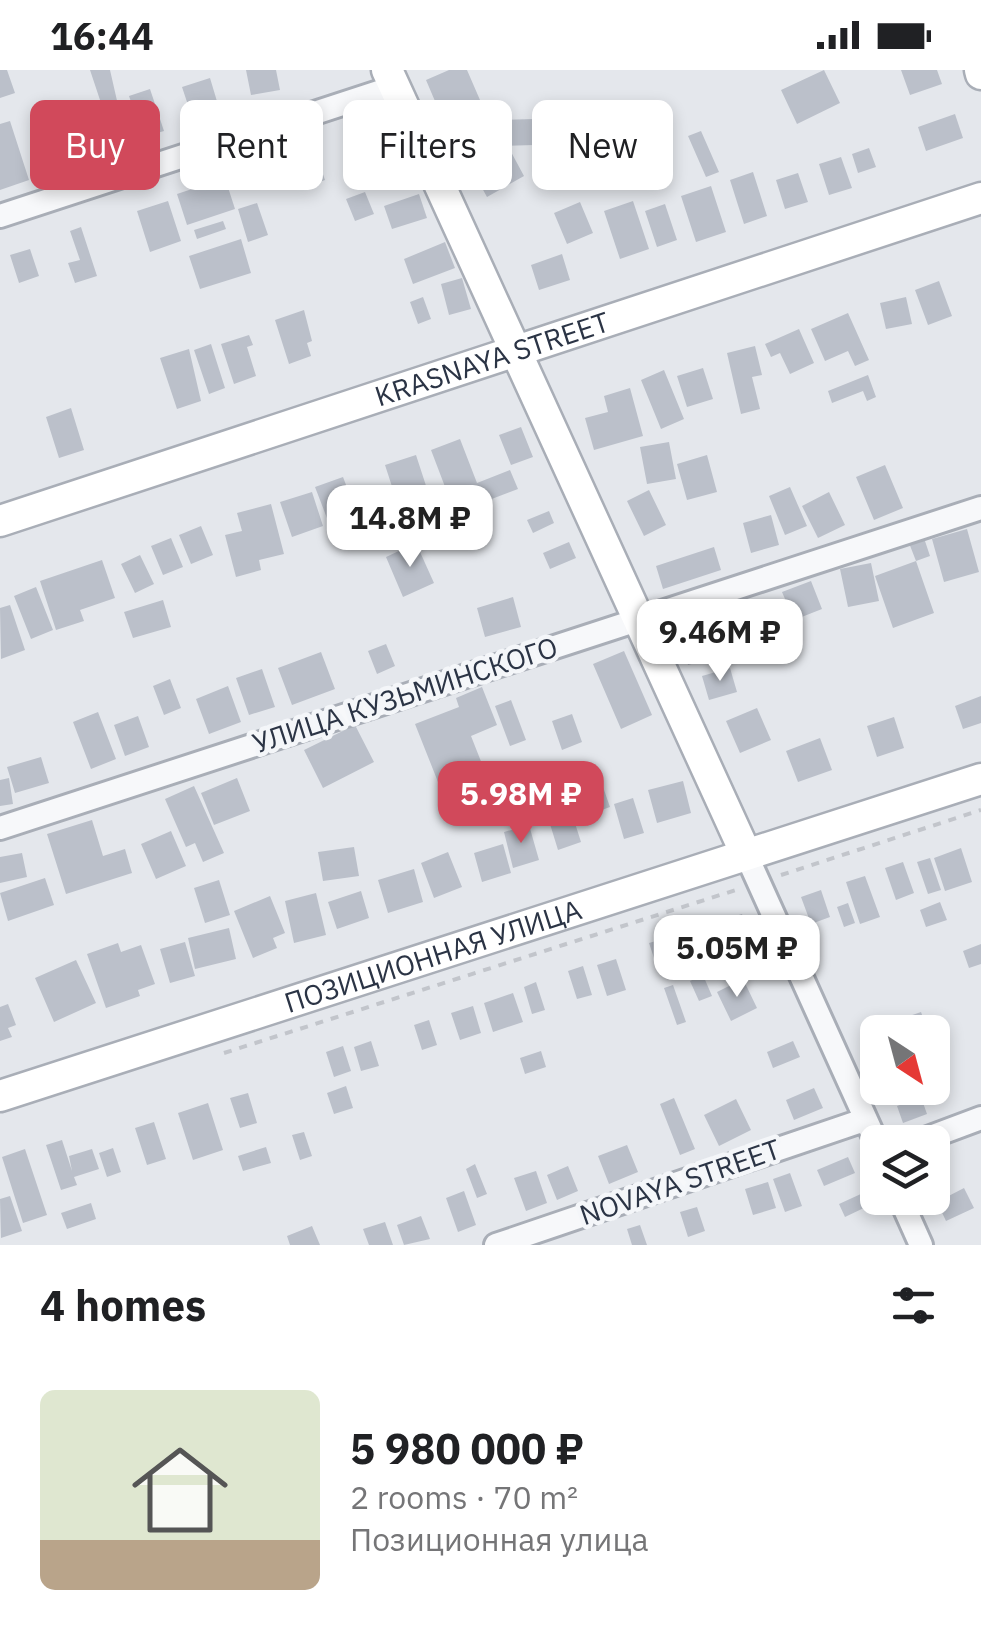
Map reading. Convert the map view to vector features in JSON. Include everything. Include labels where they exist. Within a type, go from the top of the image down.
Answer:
[{"type":"street","points":[[0,216],[391,78],[867,1125]]},
{"type":"street","name":"KRASNAYA STREET","points":[[0,521],[981,198]]},
{"type":"street","name":"УЛИЦА КУЗЬМИНСКОГО","points":[[0,828],[981,508]]},
{"type":"street","name":"ПОЗИЦИОННАЯ УЛИЦА","points":[[0,1096],[981,778]]},
{"type":"street","points":[[950,1130],[981,1118]]},
{"type":"street","name":"NOVAYA STREET","points":[[496,1245],[864,1120]]},
{"type":"street","points":[[908,1215],[921,1245]]},
{"type":"path","points":[[208,1058],[981,810]]},
{"type":"building","points":[[0,70],[7,70],[15,93],[0,98]]},
{"type":"building","points":[[90,70],[110,70],[117,100],[100,100]]},
{"type":"building","points":[[246,70],[276,70],[280,90],[251,95]]},
{"type":"building","points":[[449,70],[467,70],[480,100],[435,100],[426,80]]},
{"type":"building","points":[[824,70],[840,103],[797,124],[781,90]]},
{"type":"building","points":[[901,70],[937,70],[942,84],[910,95]]},
{"type":"building","points":[[210,78],[217,100],[186,100],[182,87]]},
{"type":"building","points":[[150,89],[154,100],[130,100],[129,96]]},
{"type":"building","points":[[955,114],[963,138],[926,151],[918,127]]},
{"type":"building","points":[[532,119],[532,145],[512,146],[512,120]]},
{"type":"building","points":[[10,121],[29,180],[0,190],[0,124]]},
{"type":"building","points":[[701,131],[719,172],[706,177],[688,136]]},
{"type":"building","points":[[869,148],[876,167],[858,173],[852,154]]},
{"type":"building","points":[[512,154],[524,176],[512,183]]},
{"type":"building","points":[[841,157],[852,188],[829,195],[819,164]]},
{"type":"building","points":[[753,172],[767,216],[744,224],[730,180]]},
{"type":"building","points":[[798,173],[808,202],[785,209],[776,180]]},
{"type":"building","points":[[711,186],[726,232],[696,242],[681,196]]},
{"type":"building","points":[[189,190],[229,190],[235,209],[187,225],[177,194]]},
{"type":"building","points":[[365,192],[374,214],[355,221],[346,199]]},
{"type":"building","points":[[419,194],[427,218],[392,229],[384,206]]},
{"type":"building","points":[[168,201],[181,241],[150,252],[137,211]]},
{"type":"building","points":[[633,201],[649,249],[620,259],[604,211]]},
{"type":"building","points":[[580,202],[593,233],[567,244],[554,213]]},
{"type":"building","points":[[257,203],[268,235],[248,242],[238,209]]},
{"type":"building","points":[[665,204],[677,240],[657,247],[645,211]]},
{"type":"building","points":[[223,221],[226,229],[197,239],[194,230]]},
{"type":"building","points":[[81,227],[97,276],[75,283],[68,263],[80,260],[70,231]]},
{"type":"building","points":[[241,239],[251,273],[200,289],[189,256]]},
{"type":"building","points":[[445,242],[455,268],[413,284],[404,259]]},
{"type":"building","points":[[30,249],[39,276],[19,283],[10,255]]},
{"type":"building","points":[[562,254],[570,280],[539,290],[531,265]]},
{"type":"building","points":[[462,278],[471,309],[449,315],[441,284]]},
{"type":"building","points":[[939,281],[952,316],[928,325],[915,290]]},
{"type":"building","points":[[423,297],[431,319],[418,324],[410,302]]},
{"type":"building","points":[[906,297],[912,324],[886,329],[880,303]]},
{"type":"building","points":[[304,310],[312,341],[307,343],[311,356],[289,364],[275,320]]},
{"type":"building","points":[[848,313],[869,360],[855,366],[848,351],[825,361],[811,329]]},
{"type":"building","points":[[799,329],[814,363],[790,374],[780,353],[771,357],[765,344]]},
{"type":"building","points":[[249,335],[253,345],[247,347],[256,376],[234,384],[221,344]]},
{"type":"building","points":[[211,344],[225,388],[209,394],[194,350]]},
{"type":"building","points":[[755,346],[762,375],[752,377],[760,409],[741,414],[727,353]]},
{"type":"building","points":[[189,349],[201,401],[177,409],[160,358]]},
{"type":"building","points":[[703,368],[713,399],[687,407],[677,376]]},
{"type":"building","points":[[664,370],[684,419],[661,429],[641,380]]},
{"type":"building","points":[[868,375],[876,397],[867,401],[863,391],[832,403],[828,391]]},
{"type":"building","points":[[630,388],[643,436],[594,450],[585,418],[608,412],[604,396]]},
{"type":"building","points":[[71,408],[84,450],[59,458],[46,417]]},
{"type":"building","points":[[521,427],[533,457],[511,465],[499,435]]},
{"type":"building","points":[[460,439],[477,483],[510,470],[518,489],[455,513],[431,450]]},
{"type":"building","points":[[669,442],[676,479],[647,484],[640,447]]},
{"type":"building","points":[[416,455],[430,498],[399,508],[385,465]]},
{"type":"building","points":[[707,455],[717,492],[687,500],[677,464]]},
{"type":"building","points":[[885,465],[903,508],[874,520],[856,477]]},
{"type":"building","points":[[343,477],[358,516],[330,526],[315,487]]},
{"type":"building","points":[[790,487],[807,526],[785,535],[769,496]]},
{"type":"building","points":[[649,490],[666,525],[644,536],[627,501]]},
{"type":"building","points":[[312,492],[323,526],[292,537],[280,502]]},
{"type":"building","points":[[829,492],[845,525],[818,538],[802,506]]},
{"type":"building","points":[[271,504],[284,554],[259,560],[261,570],[236,577],[225,535],[242,531],[237,513]]},
{"type":"building","points":[[549,511],[554,523],[533,533],[527,520]]},
{"type":"building","points":[[771,515],[779,545],[751,553],[743,523]]},
{"type":"building","points":[[201,526],[213,555],[191,564],[179,535]]},
{"type":"building","points":[[967,529],[979,572],[944,582],[932,539]]},
{"type":"building","points":[[171,538],[183,567],[163,575],[151,546]]},
{"type":"building","points":[[924,538],[930,556],[916,561],[909,543]]},
{"type":"building","points":[[569,542],[576,558],[550,569],[543,553]]},
{"type":"building","points":[[416,543],[434,583],[403,597],[386,557]]},
{"type":"building","points":[[714,547],[721,570],[663,589],[656,566]]},
{"type":"building","points":[[140,555],[154,584],[135,593],[121,564]]},
{"type":"building","points":[[102,560],[115,598],[80,610],[84,621],[56,630],[40,581]]},
{"type":"building","points":[[916,561],[934,613],[893,628],[875,576]]},
{"type":"building","points":[[871,563],[879,601],[848,607],[840,569]]},
{"type":"building","points":[[811,581],[822,609],[794,620],[782,592]]},
{"type":"building","points":[[36,587],[53,630],[31,639],[14,596]]},
{"type":"building","points":[[513,597],[521,627],[485,637],[477,608]]},
{"type":"building","points":[[163,600],[171,627],[133,638],[124,612]]},
{"type":"building","points":[[10,605],[25,650],[1,659],[0,608]]},
{"type":"building","points":[[719,606],[731,653],[688,665],[681,636],[701,631],[696,612]]},
{"type":"building","points":[[386,644],[395,666],[377,674],[368,651]]},
{"type":"building","points":[[624,651],[652,715],[621,729],[593,664]]},
{"type":"building","points":[[321,652],[335,689],[292,705],[278,668]]},
{"type":"building","points":[[730,668],[737,692],[709,700],[702,676]]},
{"type":"building","points":[[262,669],[275,707],[249,715],[236,678]]},
{"type":"building","points":[[170,679],[181,708],[164,715],[153,686]]},
{"type":"building","points":[[228,686],[241,722],[209,734],[196,699]]},
{"type":"building","points":[[482,687],[497,725],[471,736],[484,769],[440,787],[415,724],[459,707],[456,698]]},
{"type":"building","points":[[981,696],[981,723],[963,729],[955,706]]},
{"type":"building","points":[[511,700],[526,740],[510,746],[495,706]]},
{"type":"building","points":[[757,708],[771,740],[740,753],[726,721]]},
{"type":"building","points":[[98,712],[116,759],[91,769],[73,722]]},
{"type":"building","points":[[572,714],[582,742],[562,750],[552,721]]},
{"type":"building","points":[[138,716],[149,747],[125,756],[114,725]]},
{"type":"building","points":[[894,717],[904,748],[877,757],[867,726]]},
{"type":"building","points":[[355,725],[374,762],[323,788],[304,750]]},
{"type":"building","points":[[820,738],[832,770],[798,782],[786,751]]},
{"type":"building","points":[[41,757],[49,783],[15,793],[7,767]]},
{"type":"building","points":[[596,767],[610,807],[588,815],[574,774]]},
{"type":"building","points":[[9,778],[13,804],[0,806],[0,780]]},
{"type":"building","points":[[237,778],[250,811],[214,825],[201,793]]},
{"type":"building","points":[[683,781],[691,813],[657,823],[648,790]]},
{"type":"building","points":[[194,786],[224,853],[203,862],[195,843],[186,847],[165,799]]},
{"type":"building","points":[[633,798],[644,833],[624,839],[614,804]]},
{"type":"building","points":[[573,817],[581,842],[558,850],[550,824]]},
{"type":"building","points":[[92,820],[103,856],[125,849],[132,873],[66,894],[47,834]]},
{"type":"building","points":[[529,825],[539,860],[513,868],[504,832]]},
{"type":"building","points":[[171,831],[186,866],[156,879],[141,844]]},
{"type":"building","points":[[503,844],[511,873],[482,882],[474,853]]},
{"type":"building","points":[[354,847],[359,876],[323,881],[318,852]]},
{"type":"building","points":[[961,848],[972,882],[945,891],[934,858]]},
{"type":"building","points":[[448,852],[462,887],[434,898],[421,863]]},
{"type":"building","points":[[22,853],[27,877],[0,883],[0,857]]},
{"type":"building","points":[[930,858],[941,890],[928,894],[917,862]]},
{"type":"building","points":[[903,862],[914,893],[896,900],[885,868]]},
{"type":"building","points":[[414,869],[423,902],[388,913],[378,880]]},
{"type":"building","points":[[865,876],[880,917],[860,924],[846,882]]},
{"type":"building","points":[[45,878],[54,905],[8,921],[0,893]]},
{"type":"building","points":[[219,880],[230,915],[205,923],[194,888]]},
{"type":"building","points":[[821,890],[830,917],[811,924],[801,897]]},
{"type":"building","points":[[361,891],[369,918],[337,929],[328,902]]},
{"type":"building","points":[[316,893],[326,935],[294,943],[285,901]]},
{"type":"building","points":[[270,896],[285,933],[273,938],[277,948],[253,958],[234,911]]},
{"type":"building","points":[[940,902],[947,920],[926,927],[920,910]]},
{"type":"building","points":[[848,903],[855,923],[844,927],[837,907]]},
{"type":"building","points":[[742,914],[754,949],[715,961],[704,926]]},
{"type":"building","points":[[229,928],[236,959],[195,969],[188,938]]},
{"type":"building","points":[[673,936],[682,963],[658,970],[649,943]]},
{"type":"building","points":[[185,942],[195,976],[170,983],[160,949]]},
{"type":"building","points":[[118,943],[121,952],[141,945],[155,984],[138,990],[140,996],[106,1008],[87,954]]},
{"type":"building","points":[[981,944],[981,964],[969,968],[963,951]]},
{"type":"building","points":[[616,959],[626,990],[607,996],[597,965]]},
{"type":"building","points":[[76,960],[96,1003],[54,1022],[35,978]]},
{"type":"building","points":[[583,966],[592,995],[577,999],[568,971]]},
{"type":"building","points":[[703,975],[712,996],[699,1001],[690,981]]},
{"type":"building","points":[[743,979],[757,1008],[731,1021],[717,992]]},
{"type":"building","points":[[536,982],[545,1010],[532,1014],[524,987]]},
{"type":"building","points":[[673,985],[686,1022],[677,1025],[664,988]]},
{"type":"building","points":[[513,993],[523,1022],[493,1032],[484,1003]]},
{"type":"building","points":[[8,1004],[16,1025],[8,1028],[12,1037],[0,1041],[0,1007]]},
{"type":"building","points":[[473,1006],[481,1033],[460,1040],[451,1013]]},
{"type":"building","points":[[429,1020],[437,1045],[422,1050],[414,1025]]},
{"type":"building","points":[[371,1041],[379,1066],[361,1071],[354,1047]]},
{"type":"building","points":[[793,1041],[800,1057],[773,1068],[767,1052]]},
{"type":"building","points":[[343,1046],[351,1071],[334,1077],[326,1052]]},
{"type":"building","points":[[541,1051],[546,1067],[525,1074],[520,1058]]},
{"type":"building","points":[[346,1086],[353,1108],[334,1114],[327,1093]]},
{"type":"building","points":[[814,1088],[823,1108],[794,1120],[786,1100]]},
{"type":"building","points":[[248,1093],[257,1123],[240,1128],[230,1098]]},
{"type":"building","points":[[674,1098],[695,1149],[680,1155],[660,1104]]},
{"type":"building","points":[[736,1099],[751,1130],[719,1146],[704,1115]]},
{"type":"building","points":[[208,1103],[223,1150],[193,1160],[178,1113]]},
{"type":"building","points":[[924,1105],[927,1114],[903,1123],[897,1106]]},
{"type":"building","points":[[154,1122],[166,1159],[147,1165],[135,1128]]},
{"type":"building","points":[[304,1132],[312,1156],[300,1160],[292,1135]]},
{"type":"building","points":[[62,1140],[72,1171],[69,1156],[92,1149],[99,1169],[74,1177],[77,1185],[61,1190],[46,1145]]},
{"type":"building","points":[[627,1145],[638,1172],[609,1184],[598,1156]]},
{"type":"building","points":[[266,1147],[271,1163],[243,1171],[238,1156]]},
{"type":"building","points":[[113,1148],[121,1172],[107,1177],[99,1153]]},
{"type":"building","points":[[25,1149],[47,1215],[23,1223],[2,1157]]},
{"type":"building","points":[[848,1157],[855,1173],[824,1186],[817,1170]]},
{"type":"building","points":[[475,1164],[487,1194],[477,1198],[466,1169]]},
{"type":"building","points":[[568,1166],[578,1191],[557,1200],[547,1175]]},
{"type":"building","points":[[536,1171],[547,1203],[526,1211],[514,1178]]},
{"type":"building","points":[[790,1173],[802,1206],[785,1212],[773,1179]]},
{"type":"building","points":[[768,1182],[776,1208],[753,1215],[745,1189]]},
{"type":"building","points":[[964,1188],[974,1208],[946,1221],[943,1215],[950,1215],[950,1195]]},
{"type":"building","points":[[464,1191],[476,1225],[458,1232],[446,1198]]},
{"type":"building","points":[[860,1194],[860,1210],[845,1217],[839,1204]]},
{"type":"building","points":[[10,1196],[22,1231],[1,1238],[0,1199]]},
{"type":"building","points":[[91,1203],[96,1219],[67,1229],[61,1213]]},
{"type":"building","points":[[697,1207],[705,1231],[688,1237],[680,1212]]},
{"type":"building","points":[[421,1216],[430,1239],[404,1245],[397,1225]]},
{"type":"building","points":[[385,1222],[393,1245],[369,1245],[363,1229]]},
{"type":"building","points":[[640,1225],[647,1245],[632,1245],[627,1229]]},
{"type":"building","points":[[312,1226],[320,1245],[290,1245],[287,1236]]}]
